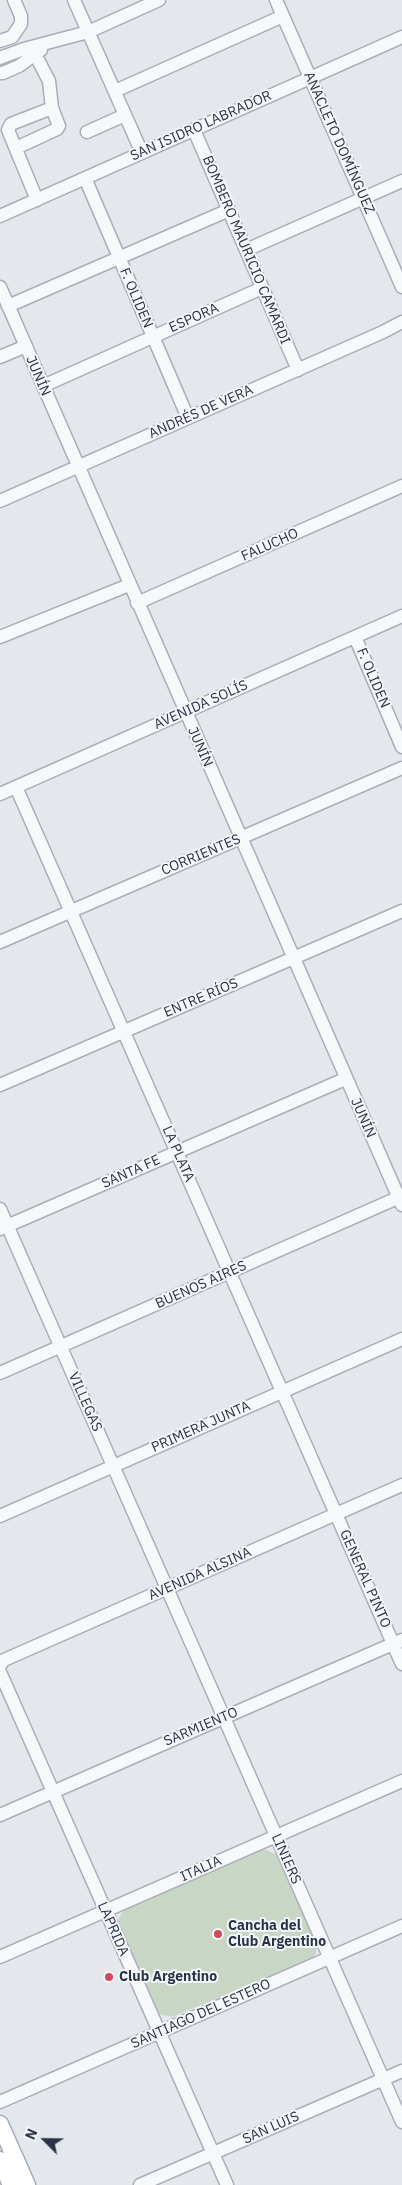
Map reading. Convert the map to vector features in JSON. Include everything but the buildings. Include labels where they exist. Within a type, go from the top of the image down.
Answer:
[{"type":"main road","points":[[0,2124],[27,2185]]},
{"type":"main road","points":[[0,2160],[11,2185]]},
{"type":"street","points":[[0,41],[12,37],[22,24],[21,16],[14,0]]},
{"type":"street","points":[[74,0],[142,153]]},
{"type":"street","points":[[0,58],[88,32],[159,0]]},
{"type":"street","name":"ANACLETO DOMÍNGUEZ","points":[[276,0],[402,287]]},
{"type":"street","points":[[115,91],[283,16]]},
{"type":"street","name":"SAN ISIDRO LABRADOR","points":[[0,216],[402,37]]},
{"type":"street","points":[[0,73],[18,66],[53,41]]},
{"type":"street","points":[[16,148],[57,129],[59,122],[52,108],[48,81],[36,54]]},
{"type":"street","points":[[37,200],[8,130],[11,124],[52,108]]},
{"type":"street","points":[[87,132],[125,115]]},
{"type":"street","name":"BOMBERO MAURICIO CAMARDI","points":[[194,130],[298,370]]},
{"type":"street","name":"F. OLIDEN","points":[[85,178],[188,418]]},
{"type":"street","points":[[246,250],[402,181]]},
{"type":"street","points":[[8,306],[229,210]]},
{"type":"street","name":"JUNÍN","points":[[0,287],[292,958],[401,1200]]},
{"type":"street","name":"ESPORA","points":[[43,386],[262,288]]},
{"type":"street","name":"ANDRÉS DE VERA","points":[[0,501],[298,370],[402,322]]},
{"type":"street","points":[[0,357],[26,346]]},
{"type":"street","name":"FALUCHO","points":[[137,603],[402,486]]},
{"type":"street","points":[[0,638],[129,585]]},
{"type":"street","name":"AVENIDA SOLÍS","points":[[0,794],[402,616]]},
{"type":"street","name":"F. OLIDEN","points":[[355,637],[402,748]]},
{"type":"street","name":"CORRIENTES","points":[[0,942],[402,768]]},
{"type":"street","name":"LA PLATA","points":[[16,787],[338,1518]]},
{"type":"street","name":"ENTRE RÍOS","points":[[0,1085],[402,911]]},
{"type":"street","name":"SANTA FE","points":[[4,1228],[345,1078]]},
{"type":"street","name":"BUENOS AIRES","points":[[0,1373],[230,1272],[401,1200]]},
{"type":"street","name":"VILLEGAS","points":[[0,1209],[4,1228],[60,1346],[168,1592]]},
{"type":"street","name":"PRIMERA JUNTA","points":[[0,1516],[402,1339]]},
{"type":"street","name":"AVENIDA ALSINA","points":[[338,1518],[402,1485]]},
{"type":"street","name":"AVENIDA ALSINA","points":[[0,1666],[7,1667],[168,1592],[338,1518],[402,1494]]},
{"type":"street","name":"GENERAL PINTO","points":[[338,1518],[398,1642],[402,1664]]},
{"type":"street","name":"LINIERS","points":[[168,1592],[402,2122]]},
{"type":"street","name":"SARMIENTO","points":[[0,1815],[398,1642]]},
{"type":"street","name":"LAPRIDA","points":[[0,1672],[227,2185]]},
{"type":"street","name":"ITALIA","points":[[0,1957],[402,1781]]},
{"type":"street","name":"SANTIAGO DEL ESTERO","points":[[0,2102],[402,1926]]},
{"type":"street","name":"SAN LUIS","points":[[140,2185],[402,2070]]},
{"type":"green space","name":"Cancha del Club Argentino","points":[[264,1849],[278,1855],[318,1945],[314,1958],[172,2017],[159,2014],[117,1922],[124,1909]]},
{"type":"place","name":"Cancha del Club Argentino","points":[[218,1934]]},
{"type":"place","name":"Club Argentino","points":[[109,1977]]}]
